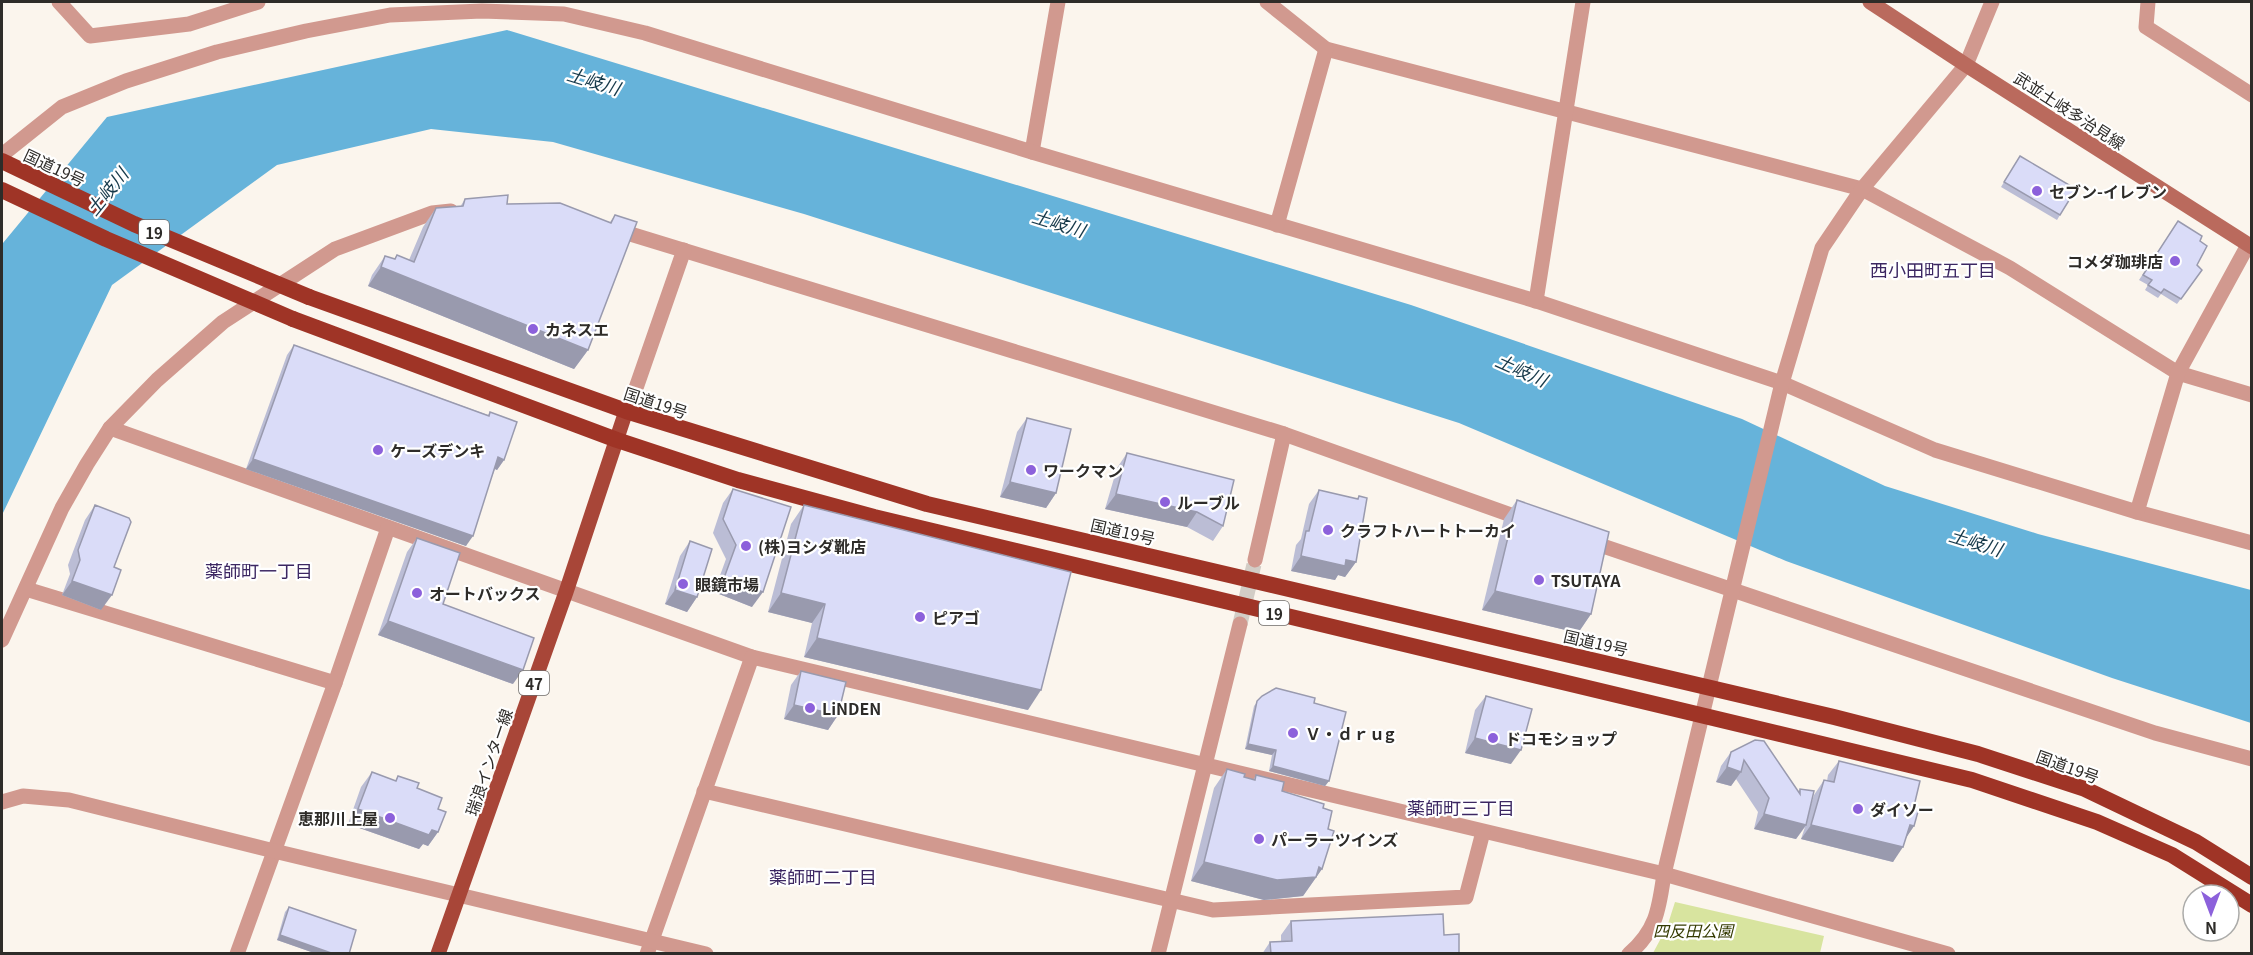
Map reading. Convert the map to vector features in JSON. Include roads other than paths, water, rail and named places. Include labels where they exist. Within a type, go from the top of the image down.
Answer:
[{"type":"highway","name":"国道19号","points":[[2,161],[134,224],[309,297],[626,411],[927,504],[1709,687],[1978,754],[2085,789],[2196,842],[2252,877]]},
{"type":"highway","name":"19","points":[[2,190],[293,319],[617,440],[738,480],[874,517],[1972,780],[2097,822],[2172,855],[2252,905]]},
{"type":"main road","name":"武並土岐多治見線","points":[[1870,2],[2250,246]]},
{"type":"main road","name":"瑞浪インター線","points":[[438,954],[566,592],[626,411]]},
{"type":"street","points":[[59,2],[90,36],[189,24],[258,2]]},
{"type":"street","points":[[1032,152],[1058,2]]},
{"type":"street","points":[[1267,2],[1326,49],[1862,189],[2010,268],[2178,373],[2252,395]]},
{"type":"street","points":[[1286,17],[1288,2]]},
{"type":"street","points":[[1536,301],[1583,2]]},
{"type":"street","points":[[1629,954],[1644,939],[1658,914],[1664,874],[1778,399],[1822,248],[1862,189],[1966,65],[1992,2]]},
{"type":"street","points":[[2148,2],[2146,27],[2252,95]]},
{"type":"street","points":[[2,155],[62,107],[126,81],[217,52],[306,31],[390,15],[482,11],[564,14],[645,33],[1032,152],[1536,301],[1782,383],[1935,450],[2137,512],[2252,543]]},
{"type":"street","points":[[1277,225],[1326,49]]},
{"type":"street","points":[[2,640],[62,508],[110,428],[165,373],[223,322],[335,249],[432,213],[470,208]]},
{"type":"street","points":[[595,224],[1284,434],[1544,526]]},
{"type":"street","points":[[2137,512],[2178,373],[2250,246]]},
{"type":"street","points":[[626,411],[684,250]]},
{"type":"street","points":[[110,428],[752,657],[1664,874],[1948,954]]},
{"type":"street","points":[[1255,560],[1284,434]]},
{"type":"street","points":[[237,954],[335,683],[388,528]]},
{"type":"street","points":[[1577,538],[1732,587],[2155,733],[2252,759]]},
{"type":"street","points":[[26,589],[335,683]]},
{"type":"street","points":[[1158,954],[1240,624]]},
{"type":"street","points":[[650,947],[752,657]]},
{"type":"street","points":[[704,791],[1213,910],[1466,897],[1483,832]]},
{"type":"street","points":[[2,802],[23,796],[69,800],[460,894],[650,947],[706,954]]},
{"type":"water","name":"土岐川","points":[[507,30],[1411,305],[1742,419],[1885,486],[2038,534],[2251,590],[2251,723],[2112,678],[1786,561],[1459,423],[804,214],[553,142],[431,129],[277,165],[112,285],[2,515],[3,243],[107,117]]},
{"type":"tunnel","points":[[1240,624],[1255,560]]},
{"type":"place","name":"セブン-イレブン","points":[[2037,191]]},
{"type":"place","name":"コメダ珈琲店","points":[[2175,261]]},
{"type":"place","name":"カネスエ","points":[[533,329]]},
{"type":"place","name":"ケーズデンキ","points":[[378,450]]},
{"type":"place","name":"ワークマン","points":[[1031,470]]},
{"type":"place","name":"ルーブル","points":[[1165,502]]},
{"type":"place","name":"クラフトハートトーカイ","points":[[1328,530]]},
{"type":"place","name":"(株)ヨシダ靴店","points":[[746,546]]},
{"type":"place","name":"TSUTAYA","points":[[1539,580]]},
{"type":"place","name":"眼鏡市場","points":[[683,584]]},
{"type":"place","name":"オートバックス","points":[[417,593]]},
{"type":"place","name":"ピアゴ","points":[[920,617]]},
{"type":"place","name":"LiNDEN","points":[[810,708]]},
{"type":"place","name":"Ｖ・ｄｒｕg","points":[[1293,733]]},
{"type":"place","name":"ドコモショップ","points":[[1493,738]]},
{"type":"place","name":"ダイソー","points":[[1858,809]]},
{"type":"place","name":"恵那川上屋","points":[[390,818]]},
{"type":"place","name":"パーラーツインズ","points":[[1259,839]]},
{"type":"district","name":"西小田町五丁目","points":[[1933,269]]},
{"type":"district","name":"薬師町一丁目","points":[[259,570]]},
{"type":"district","name":"薬師町三丁目","points":[[1461,807]]},
{"type":"district","name":"薬師町二丁目","points":[[823,876]]},
{"type":"park label","name":"四反田公園","points":[[1693,930]]}]
